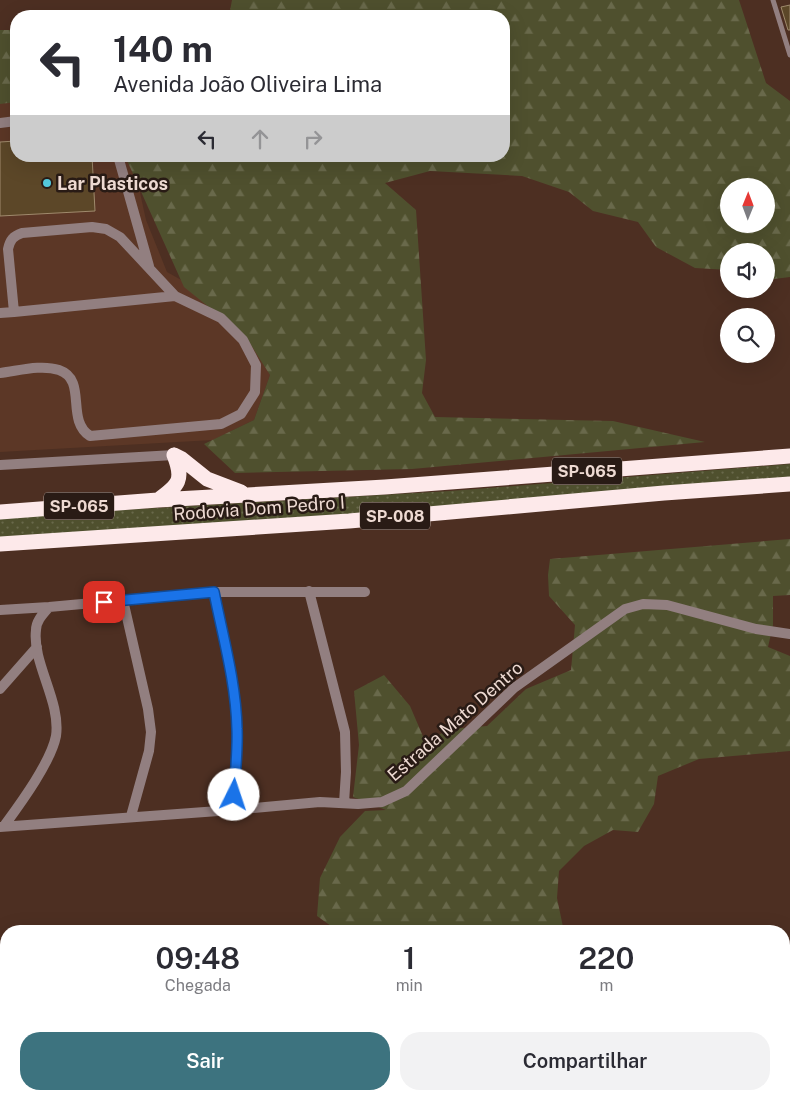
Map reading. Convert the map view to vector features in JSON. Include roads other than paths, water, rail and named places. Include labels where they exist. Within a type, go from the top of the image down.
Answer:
[{"type":"highway","points":[[174,455],[207,479],[248,494]]},
{"type":"highway","points":[[158,500],[174,489],[179,480],[180,469],[174,455]]},
{"type":"highway","name":"Rodovia Dom Pedro I","points":[[0,512],[248,494],[385,487],[790,456]]},
{"type":"highway","name":"Rodovia Dom Pedro I","points":[[0,544],[349,521],[790,484]]},
{"type":"street","points":[[120,162],[150,269]]},
{"type":"street","points":[[0,373],[48,368],[59,370],[70,377],[76,392],[77,416],[80,427],[90,436],[221,424],[241,414],[255,392],[256,365],[243,340],[220,318],[175,296],[120,237],[106,229],[92,227],[22,233],[15,236],[10,241],[8,249],[14,312]]},
{"type":"street","points":[[0,312],[175,296]]},
{"type":"street","points":[[0,465],[174,455]]},
{"type":"street","points":[[309,591],[345,732],[346,772],[344,802]]},
{"type":"street","points":[[214,592],[234,692],[237,727],[232,810]]},
{"type":"street","points":[[0,610],[214,592],[365,592]]},
{"type":"street","points":[[123,600],[148,709],[151,732],[131,816]]},
{"type":"street","name":"Estrada Mato Dentro","points":[[2,827],[320,802],[358,804],[382,802],[406,791],[514,688],[625,609],[643,604],[667,605],[756,629],[790,634]]},
{"type":"street","points":[[2,827],[47,760],[56,736],[55,714],[37,648],[36,630],[40,617],[48,607]]},
{"type":"street","points":[[0,689],[37,648]]},
{"type":"lane","points":[[773,0],[790,54]]},
{"type":"place","name":"Lar Plasticos","points":[[47,183]]}]
